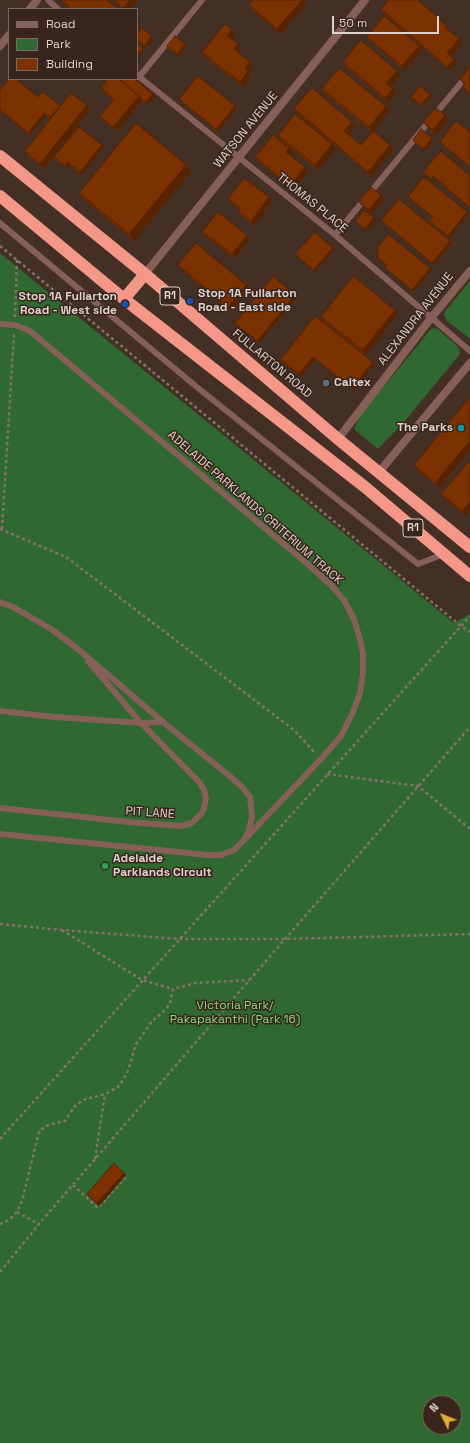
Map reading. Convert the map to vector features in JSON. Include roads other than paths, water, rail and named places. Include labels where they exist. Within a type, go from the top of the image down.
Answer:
[{"type":"highway","name":"FULLARTON ROAD","points":[[0,156],[145,274],[338,439],[380,472],[470,548]]},
{"type":"highway","name":"R1","points":[[0,196],[124,299],[365,487],[470,576]]},
{"type":"highway","points":[[124,299],[145,274]]},
{"type":"highway","points":[[330,460],[338,439]]},
{"type":"street","points":[[31,8],[37,0]]},
{"type":"street","name":"WATSON AVENUE","points":[[145,274],[365,0]]},
{"type":"street","points":[[0,46],[8,35]]},
{"type":"street","name":"ALEXANDRA AVENUE","points":[[338,439],[431,318],[470,271]]},
{"type":"street","points":[[380,472],[470,363]]},
{"type":"lane","points":[[48,0],[57,8]]},
{"type":"lane","points":[[138,76],[202,0]]},
{"type":"lane","points":[[335,235],[470,72]]},
{"type":"lane","name":"THOMAS PLACE","points":[[138,76],[335,235],[470,351]]},
{"type":"lane","points":[[0,223],[198,388],[418,564],[444,554]]},
{"type":"lane","name":"ADELAIDE PARKLANDS CRITERIUM TRACK","points":[[0,324],[15,325],[30,332],[331,585],[344,600],[354,619],[363,654],[363,673],[360,693],[353,712],[341,736],[244,840]]},
{"type":"lane","points":[[0,602],[13,607],[51,628],[232,778],[247,793],[251,801],[252,816],[249,830],[244,840],[234,850],[226,854],[216,856],[0,834]]},
{"type":"lane","name":"PIT LANE","points":[[0,808],[181,826],[192,823],[199,817],[204,808],[206,798],[203,786],[141,723],[78,649]]},
{"type":"lane","points":[[0,711],[55,717],[141,723],[163,722]]},
{"type":"place","name":"Stop 1A Fullarton Road - East side","points":[[190,301]]},
{"type":"place","name":"Stop 1A Fullarton Road - West side","points":[[125,304]]},
{"type":"place","name":"Caltex","points":[[326,383]]},
{"type":"place","name":"The Parks","points":[[461,428]]},
{"type":"place","name":"Adelaide Parklands Circuit","points":[[105,866]]},
{"type":"park label","name":"Victoria Park/ Pakapakanthi (Park 16)","points":[[235,1013]]}]
